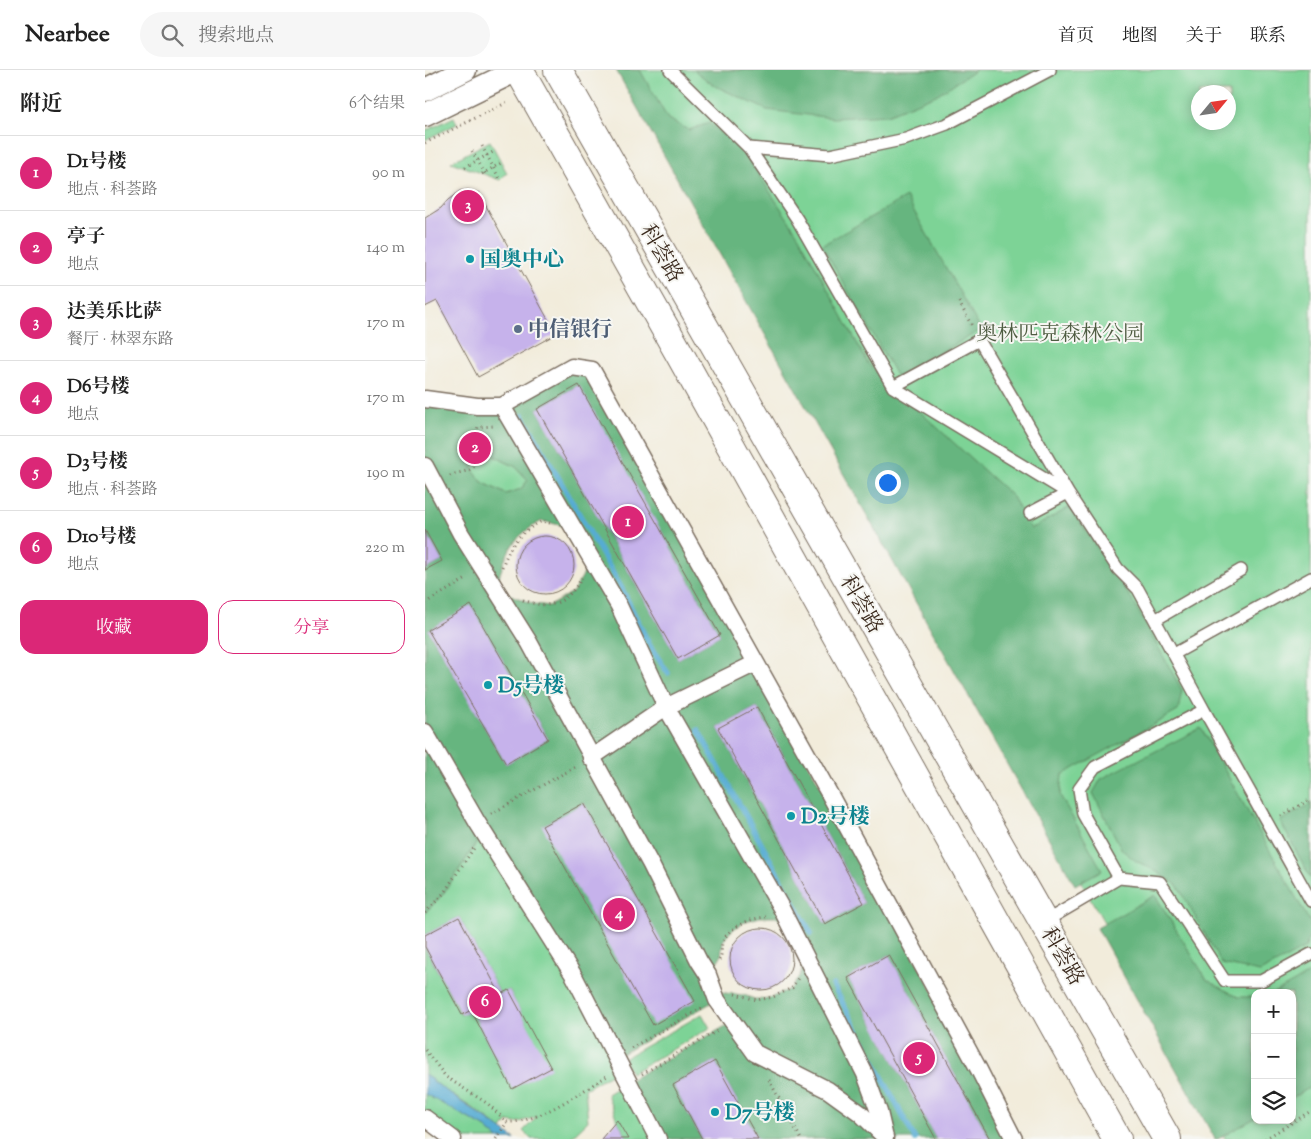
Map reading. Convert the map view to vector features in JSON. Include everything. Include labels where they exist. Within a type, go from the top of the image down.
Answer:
[{"type":"main road","name":"科荟路","points":[[558,70],[1167,1139]]},
{"type":"main road","name":"科荟路","points":[[522,77],[679,352],[1117,1139]]},
{"type":"street","points":[[425,90],[465,70]]},
{"type":"street","points":[[425,115],[522,77]]},
{"type":"street","points":[[425,399],[477,406],[502,406],[572,367],[592,370],[830,795],[1010,1128],[1013,1139]]},
{"type":"street","points":[[502,406],[619,606],[666,707],[790,926],[865,1074],[879,1112],[885,1138]]},
{"type":"street","points":[[425,466],[461,534],[529,642],[651,865],[699,961],[708,975],[716,996],[733,1022],[755,1053],[827,1090],[860,1113],[885,1138]]},
{"type":"street","points":[[591,758],[666,707],[756,663]]},
{"type":"street","points":[[425,732],[480,827],[574,976],[658,1139]]},
{"type":"street","points":[[425,1118],[453,1139]]},
{"type":"lane","points":[[670,70],[749,148],[797,219],[893,387],[1068,493]]},
{"type":"lane","points":[[749,148],[830,155],[906,139],[947,124],[1050,70]]},
{"type":"lane","points":[[893,387],[979,340],[1068,493],[1119,569],[1138,589],[1311,901]]},
{"type":"lane","points":[[1030,514],[1068,493]]},
{"type":"lane","points":[[1155,620],[1241,570]]},
{"type":"lane","points":[[1174,654],[1311,578]]},
{"type":"lane","points":[[1119,878],[1083,814],[1079,789],[1095,767],[1204,710]]},
{"type":"lane","points":[[1043,922],[1119,878],[1161,882],[1225,981],[1261,981],[1311,954]]},
{"type":"path","points":[[425,143],[522,77]]},
{"type":"path","points":[[482,146],[500,180]]},
{"type":"path","points":[[472,151],[484,174],[501,163]]},
{"type":"path","points":[[465,167],[495,151]]},
{"type":"path","points":[[959,302],[979,340]]},
{"type":"path","points":[[475,438],[478,427],[501,425],[511,421]]},
{"type":"path","points":[[433,481],[441,476],[449,476],[457,472],[465,473],[476,464],[476,457]]},
{"type":"path","points":[[573,528],[542,521],[521,533],[506,557],[495,589],[534,604],[551,606],[573,592],[585,572],[588,553]]},
{"type":"path","points":[[425,603],[484,570]]},
{"type":"path","points":[[425,913],[443,894],[480,827],[591,758]]},
{"type":"path","points":[[1267,824],[1311,799]]},
{"type":"path","points":[[708,975],[721,956],[723,941],[733,930],[746,921],[759,917],[776,917],[790,926]]},
{"type":"path","points":[[622,1069],[716,996],[744,995],[757,1000],[773,997],[792,988],[801,973],[804,954]]},
{"type":"path","points":[[425,1050],[446,1077],[489,1104],[507,1122],[516,1123],[538,1116],[622,1069],[733,1022]]},
{"type":"path","points":[[755,1053],[801,1139]]},
{"type":"path","points":[[1265,1139],[1311,1111]]},
{"type":"path","points":[[496,1139],[507,1122]]},
{"type":"green space","points":[[616,70],[640,70],[668,119],[689,130],[709,123],[745,154],[799,236],[869,365],[1013,497],[1031,529],[1070,507],[1132,600],[1182,690],[1178,711],[1062,775],[1060,795],[1102,870],[1075,885]]},
{"type":"green space","name":"奥林匹克森林公园","points":[[625,70],[1311,70],[1311,1139],[1225,1139],[1217,1119],[1089,896]]},
{"type":"green space","points":[[694,70],[976,70],[936,95],[887,115],[833,118],[767,110],[713,85]]},
{"type":"green space","points":[[454,117],[457,124],[425,140],[425,131]]},
{"type":"green space","points":[[490,141],[507,173],[500,180],[451,162]]},
{"type":"green space","points":[[906,197],[981,330],[897,377],[822,245]]},
{"type":"green space","points":[[592,370],[1014,1139],[990,1139],[889,955],[848,978],[936,1139],[758,1139],[715,1061],[673,1085],[702,1139],[658,1139],[628,1081],[733,1022],[716,1000],[616,1057],[483,833],[443,894],[425,913],[425,570],[442,561],[425,530],[425,399],[502,406],[554,376]],"holes":[[[578,385],[720,635],[678,659],[537,409]],[[478,436],[486,452],[516,467],[528,480],[521,489],[506,494],[482,482],[472,469],[476,463],[476,457],[472,459],[464,444]],[[542,521],[573,528],[588,553],[585,572],[573,592],[550,606],[534,604],[495,589],[506,557],[515,541]],[[471,606],[548,739],[506,764],[428,630]],[[757,707],[864,903],[825,924],[718,728]],[[584,803],[694,1001],[653,1024],[543,826]],[[760,917],[776,917],[790,926],[804,954],[801,973],[792,988],[773,997],[757,1000],[744,995],[715,992],[708,975],[721,956],[723,941],[732,930],[746,921]]]},
{"type":"green space","points":[[486,452],[516,467],[528,480],[521,489],[506,494],[482,482],[472,469],[476,464],[476,457]]},
{"type":"green space","points":[[1201,728],[1311,924],[1311,934],[1305,948],[1260,972],[1222,964],[1177,885],[1136,861],[1122,850],[1093,793],[1101,779]]},
{"type":"green space","points":[[1311,804],[1311,879],[1280,821]]},
{"type":"green space","points":[[484,832],[621,1068],[585,1089],[588,1121],[569,1139],[531,1139],[523,1131],[537,1117],[516,1123],[507,1122],[502,1130],[425,1074],[425,947],[461,1015],[471,1010],[512,1088],[550,1068],[509,990],[500,994],[459,917],[425,935],[425,913],[443,894]]},
{"type":"green space","points":[[1155,895],[1207,980],[1238,997],[1251,997],[1251,1120],[1215,1139],[1097,928]]},
{"type":"green space","points":[[1311,973],[1311,1087],[1296,1096],[1296,989],[1281,989]]},
{"type":"green space","points":[[702,1014],[710,1028],[631,1073],[623,1059]]},
{"type":"green space","points":[[628,1081],[658,1139],[628,1139],[617,1120],[607,1094]]},
{"type":"green space","points":[[425,1094],[486,1128],[498,1139],[453,1139],[425,1118]]},
{"type":"water","points":[[425,1074],[515,1139],[498,1139],[486,1128],[425,1094]]},
{"type":"building","name":"国奥中心","points":[[468,190],[479,193],[556,334],[478,377],[437,301],[425,307],[425,218],[441,208],[460,191]]},
{"type":"building","points":[[579,385],[720,635],[678,659],[537,409]]},
{"type":"building","points":[[478,436],[486,452],[472,459],[464,444]]},
{"type":"building","points":[[425,530],[442,561],[425,570]]},
{"type":"building","points":[[539,536],[551,536],[561,540],[570,549],[574,571],[566,586],[551,594],[539,594],[529,590],[520,581],[516,571],[516,559],[520,549],[529,540]]},
{"type":"building","name":"D5号楼","points":[[471,605],[548,739],[506,764],[428,630]]},
{"type":"building","name":"D2号楼","points":[[757,707],[864,903],[825,924],[718,728]]},
{"type":"building","points":[[584,803],[695,1001],[653,1025],[542,826]]},
{"type":"building","points":[[459,917],[500,994],[509,990],[551,1068],[512,1089],[471,1010],[462,1015],[425,947],[425,935]]},
{"type":"building","points":[[755,928],[767,928],[783,937],[790,947],[792,959],[790,971],[783,981],[767,990],[755,990],[744,985],[735,976],[730,965],[730,953],[735,942],[744,933]]},
{"type":"building","points":[[889,955],[990,1139],[936,1139],[848,978]]},
{"type":"building","name":"D7号楼","points":[[715,1061],[758,1139],[702,1139],[673,1085]]},
{"type":"building","points":[[617,1120],[628,1139],[601,1139]]},
{"type":"waterway","points":[[523,416],[621,587],[650,646],[668,673]]},
{"type":"waterway","points":[[698,730],[811,933]]},
{"type":"waterway","points":[[833,985],[915,1139]]},
{"type":"place","name":"达美乐比萨","points":[[468,206]]},
{"type":"place","name":"国奥中心","points":[[470,259]]},
{"type":"place","name":"中信银行","points":[[518,329]]},
{"type":"place","name":"亭子","points":[[475,448]]},
{"type":"place","name":"D1号楼","points":[[628,522]]},
{"type":"place","name":"D5号楼","points":[[488,685]]},
{"type":"place","name":"D2号楼","points":[[791,816]]},
{"type":"place","name":"D6号楼","points":[[619,914]]},
{"type":"place","name":"D10号楼","points":[[485,1002]]},
{"type":"place","name":"D3号楼","points":[[919,1058]]},
{"type":"place","name":"D7号楼","points":[[715,1112]]}]
